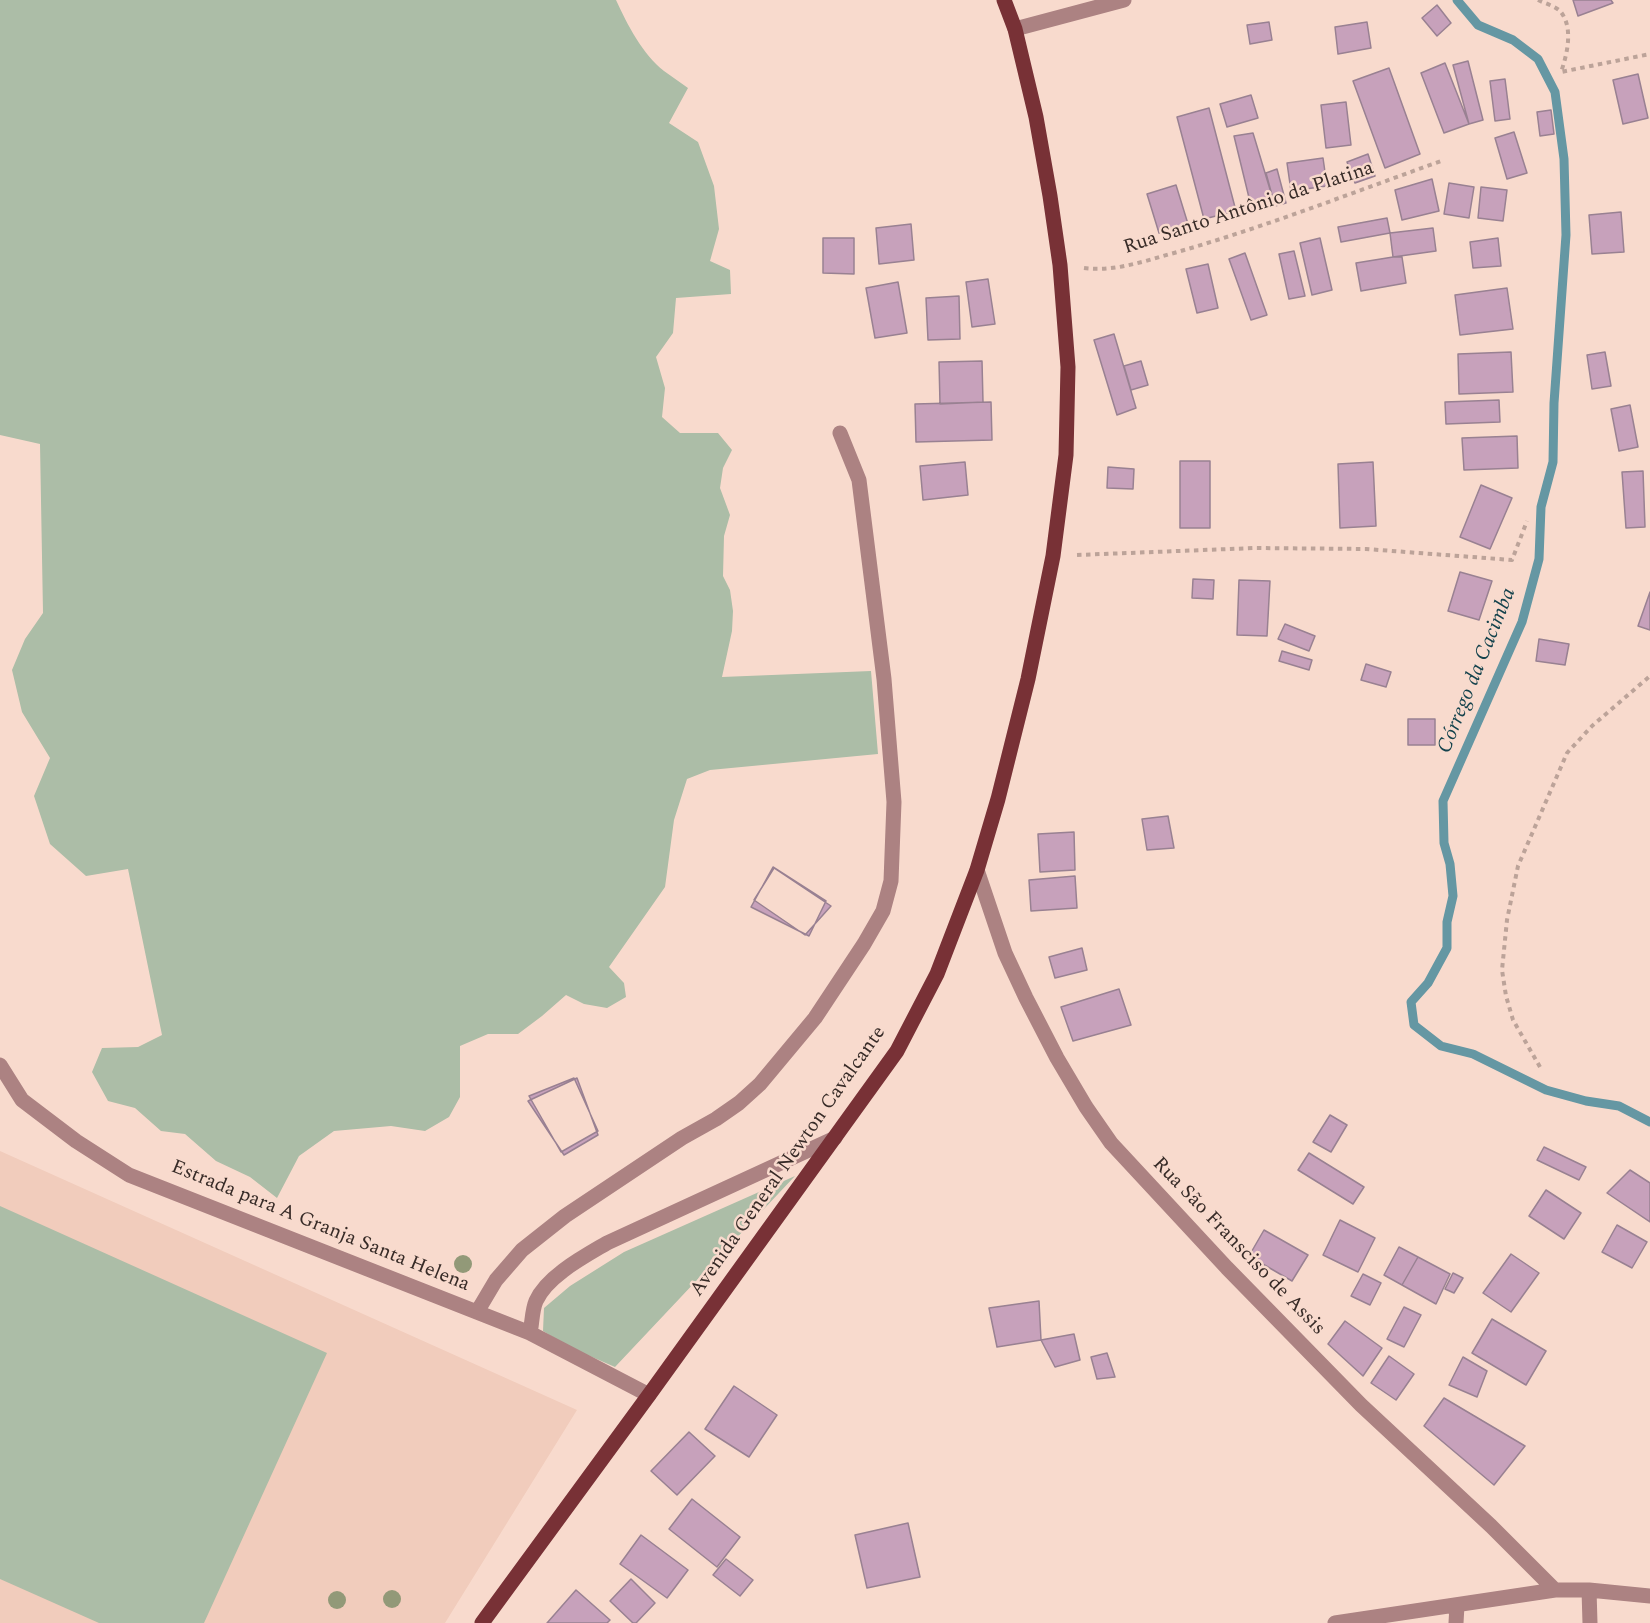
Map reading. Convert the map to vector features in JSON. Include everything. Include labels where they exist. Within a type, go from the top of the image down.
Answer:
[{"type":"main road","name":"Avenida General Newton Cavalcante","points":[[482,1623],[897,1051],[932,984],[976,870],[998,799],[1028,679],[1053,556],[1066,455],[1068,367],[1060,265],[1036,117],[1015,29],[1004,0]]},
{"type":"street","points":[[1015,29],[1124,0]]},
{"type":"street","points":[[477,1312],[496,1280],[522,1250],[583,1204],[682,1138],[723,1114],[760,1084],[814,1018],[864,944],[883,910],[891,881],[894,802],[884,679],[859,480],[840,433]]},
{"type":"street","name":"Rua São Fransciso de Assis","points":[[976,870],[1005,952],[1026,998],[1057,1058],[1111,1143],[1227,1268],[1361,1405],[1491,1526],[1555,1590]]},
{"type":"street","name":"Estrada para A Granja Santa Helena","points":[[0,1065],[22,1100],[76,1141],[129,1175],[530,1333],[649,1395]]},
{"type":"street","points":[[530,1333],[536,1301],[551,1281],[573,1263],[607,1243],[835,1138]]},
{"type":"street","points":[[1335,1623],[1555,1590],[1589,1590],[1650,1596]]},
{"type":"street","points":[[1589,1590],[1590,1623]]},
{"type":"street","points":[[1456,1623],[1457,1605]]},
{"type":"path","points":[[1538,0],[1559,10],[1567,29],[1568,50],[1561,72],[1650,54]]},
{"type":"path","name":"Rua Santo Antônio da Platina","points":[[1060,265],[1100,270],[1127,266],[1243,231],[1444,160]]},
{"type":"path","points":[[1053,556],[1254,548],[1366,549],[1512,560],[1527,520]]},
{"type":"path","points":[[1540,1067],[1513,1020],[1506,996],[1503,970],[1507,920],[1518,866],[1567,753],[1592,726],[1650,676]]},
{"type":"shaded area","points":[[0,1151],[577,1410],[445,1623],[0,1623]]},
{"type":"green space","points":[[0,0],[616,0],[630,29],[649,57],[688,88],[669,123],[698,142],[714,186],[719,229],[710,261],[730,270],[731,294],[676,298],[673,333],[656,357],[665,388],[662,417],[680,433],[718,433],[732,450],[723,468],[720,488],[730,515],[724,536],[723,576],[730,590],[733,611],[732,631],[722,677],[871,671],[878,754],[710,770],[687,779],[674,820],[665,887],[609,967],[624,983],[626,997],[607,1008],[584,1004],[566,995],[518,1034],[488,1034],[460,1046],[460,1097],[449,1117],[425,1131],[391,1126],[334,1131],[299,1156],[277,1198],[250,1177],[216,1161],[185,1134],[161,1131],[135,1108],[108,1101],[92,1072],[102,1048],[138,1047],[162,1035],[128,869],[86,876],[50,844],[34,796],[50,758],[22,712],[12,670],[25,639],[43,613],[40,444],[0,435]]},
{"type":"green space","points":[[795,1176],[615,1367],[569,1347],[543,1331],[544,1308],[570,1286],[624,1252]]},
{"type":"green space","points":[[0,1206],[327,1353],[204,1623],[99,1623],[0,1579]]},
{"type":"building","points":[[1573,0],[1611,0],[1613,3],[1578,16]]},
{"type":"building","points":[[1437,5],[1451,23],[1437,36],[1422,18]]},
{"type":"building","points":[[1269,22],[1272,40],[1250,44],[1247,25]]},
{"type":"building","points":[[1367,22],[1371,48],[1338,54],[1335,27]]},
{"type":"building","points":[[1468,61],[1483,120],[1469,124],[1453,65]]},
{"type":"building","points":[[1445,63],[1469,124],[1444,133],[1421,73]]},
{"type":"building","points":[[1389,68],[1420,154],[1385,168],[1353,81]]},
{"type":"building","points":[[1638,74],[1648,118],[1623,124],[1613,80]]},
{"type":"building","points":[[1505,79],[1510,119],[1495,121],[1490,81]]},
{"type":"building","points":[[1251,95],[1258,118],[1227,127],[1220,104]]},
{"type":"building","points":[[1346,102],[1351,145],[1326,148],[1321,105]]},
{"type":"building","points":[[1209,108],[1236,211],[1204,219],[1177,117]]},
{"type":"building","points":[[1551,110],[1554,134],[1540,136],[1537,112]]},
{"type":"building","points":[[1514,132],[1527,173],[1507,179],[1495,138]]},
{"type":"building","points":[[1253,133],[1275,206],[1252,210],[1234,136]]},
{"type":"building","points":[[1368,154],[1375,176],[1355,183],[1347,162]]},
{"type":"building","points":[[1323,158],[1327,186],[1291,191],[1287,163]]},
{"type":"building","points":[[1277,169],[1286,203],[1275,206],[1266,173]]},
{"type":"building","points":[[1432,179],[1439,211],[1402,220],[1395,190]]},
{"type":"building","points":[[1449,183],[1474,187],[1469,218],[1444,214]]},
{"type":"building","points":[[1176,185],[1188,224],[1159,233],[1147,194]]},
{"type":"building","points":[[1481,187],[1507,190],[1503,221],[1478,218]]},
{"type":"building","points":[[1621,212],[1624,252],[1592,254],[1589,215]]},
{"type":"building","points":[[1387,218],[1390,233],[1341,242],[1338,227]]},
{"type":"building","points":[[911,224],[914,260],[879,264],[876,228]]},
{"type":"building","points":[[1433,228],[1436,251],[1393,257],[1390,233]]},
{"type":"building","points":[[823,238],[854,238],[854,274],[823,273]]},
{"type":"building","points":[[1320,238],[1332,290],[1312,295],[1300,243]]},
{"type":"building","points":[[1498,238],[1501,266],[1473,268],[1470,242]]},
{"type":"building","points":[[1294,251],[1305,296],[1289,299],[1279,254]]},
{"type":"building","points":[[1245,253],[1267,315],[1251,320],[1229,259]]},
{"type":"building","points":[[1402,257],[1406,283],[1361,291],[1356,263]]},
{"type":"building","points":[[1208,264],[1218,308],[1197,313],[1186,269]]},
{"type":"building","points":[[988,279],[995,324],[972,327],[966,282]]},
{"type":"building","points":[[898,282],[907,333],[875,338],[866,288]]},
{"type":"building","points":[[1507,288],[1513,329],[1460,335],[1455,295]]},
{"type":"building","points":[[959,296],[960,339],[928,340],[926,298]]},
{"type":"building","points":[[1114,334],[1136,408],[1117,415],[1094,340]]},
{"type":"building","points":[[1511,352],[1513,392],[1459,394],[1458,354]]},
{"type":"building","points":[[1605,352],[1611,386],[1592,389],[1587,355]]},
{"type":"building","points":[[982,361],[983,402],[940,404],[939,362]]},
{"type":"building","points":[[1141,361],[1148,385],[1131,390],[1124,366]]},
{"type":"building","points":[[1499,400],[1500,422],[1446,424],[1445,402]]},
{"type":"building","points":[[991,402],[992,440],[916,442],[915,404]]},
{"type":"building","points":[[1630,405],[1638,447],[1619,451],[1611,409]]},
{"type":"building","points":[[1517,436],[1518,468],[1464,470],[1462,438]]},
{"type":"building","points":[[1180,461],[1210,461],[1210,528],[1180,528]]},
{"type":"building","points":[[965,462],[968,495],[923,500],[920,466]]},
{"type":"building","points":[[1373,462],[1376,526],[1340,528],[1338,464]]},
{"type":"building","points":[[1108,467],[1134,469],[1133,489],[1107,488]]},
{"type":"building","points":[[1643,471],[1645,527],[1626,528],[1622,472]]},
{"type":"building","points":[[1481,485],[1512,498],[1490,549],[1460,537]]},
{"type":"building","points":[[1460,572],[1492,581],[1479,620],[1448,611]]},
{"type":"building","points":[[1193,579],[1214,580],[1213,599],[1192,598]]},
{"type":"building","points":[[1239,580],[1270,581],[1267,636],[1237,635]]},
{"type":"building","points":[[1650,592],[1650,630],[1638,626]]},
{"type":"building","points":[[1285,624],[1315,636],[1309,651],[1278,639]]},
{"type":"building","points":[[1539,639],[1569,644],[1565,665],[1536,661]]},
{"type":"building","points":[[1282,651],[1312,660],[1309,670],[1279,661]]},
{"type":"building","points":[[1366,664],[1391,672],[1386,687],[1361,680]]},
{"type":"building","points":[[1408,719],[1435,719],[1435,745],[1408,745]]},
{"type":"building","points":[[1168,816],[1174,848],[1147,850],[1142,819]]},
{"type":"building","points":[[1074,832],[1075,870],[1040,872],[1038,834]]},
{"type":"building","points":[[773,867],[826,901],[809,936],[751,907]]},
{"type":"building","points":[[774,868],[831,906],[805,935],[754,900]]},
{"type":"building","points":[[1075,876],[1077,908],[1031,911],[1029,880]]},
{"type":"building","points":[[1082,948],[1087,970],[1055,978],[1049,957]]},
{"type":"building","points":[[1119,989],[1131,1025],[1073,1041],[1061,1007]]},
{"type":"building","points":[[574,1078],[598,1131],[561,1152],[529,1096]]},
{"type":"building","points":[[577,1078],[598,1135],[564,1155],[528,1101]]},
{"type":"building","points":[[1330,1115],[1347,1125],[1331,1152],[1313,1142]]},
{"type":"building","points":[[1544,1147],[1586,1167],[1579,1180],[1537,1160]]},
{"type":"building","points":[[1309,1153],[1364,1187],[1353,1204],[1298,1170]]},
{"type":"building","points":[[1630,1170],[1650,1183],[1650,1222],[1607,1193]]},
{"type":"building","points":[[1546,1190],[1581,1213],[1564,1239],[1529,1216]]},
{"type":"building","points":[[1340,1220],[1375,1238],[1358,1272],[1323,1255]]},
{"type":"building","points":[[1617,1225],[1647,1242],[1632,1268],[1602,1252]]},
{"type":"building","points":[[1264,1230],[1308,1255],[1292,1281],[1249,1256]]},
{"type":"building","points":[[1399,1247],[1418,1257],[1402,1285],[1384,1275]]},
{"type":"building","points":[[1511,1254],[1539,1273],[1511,1312],[1483,1293]]},
{"type":"building","points":[[1418,1257],[1450,1274],[1436,1304],[1402,1285]]},
{"type":"building","points":[[1453,1273],[1463,1278],[1454,1293],[1445,1289]]},
{"type":"building","points":[[1363,1274],[1381,1283],[1370,1305],[1351,1296]]},
{"type":"building","points":[[1039,1301],[1041,1340],[997,1347],[989,1308]]},
{"type":"building","points":[[1404,1307],[1421,1315],[1404,1347],[1387,1339]]},
{"type":"building","points":[[1492,1319],[1546,1351],[1526,1385],[1472,1353]]},
{"type":"building","points":[[1345,1321],[1382,1348],[1363,1376],[1328,1344]]},
{"type":"building","points":[[1074,1334],[1080,1360],[1055,1367],[1041,1340]]},
{"type":"building","points":[[1107,1353],[1115,1377],[1097,1379],[1091,1357]]},
{"type":"building","points":[[1389,1356],[1414,1374],[1396,1400],[1371,1383]]},
{"type":"building","points":[[1463,1357],[1487,1371],[1477,1397],[1449,1385]]},
{"type":"building","points":[[734,1386],[777,1415],[749,1457],[705,1429]]},
{"type":"building","points":[[1444,1398],[1525,1446],[1494,1485],[1424,1426]]},
{"type":"building","points":[[689,1432],[715,1456],[677,1495],[651,1471]]},
{"type":"building","points":[[692,1499],[740,1537],[717,1567],[669,1529]]},
{"type":"building","points":[[908,1523],[920,1577],[867,1588],[855,1535]]},
{"type":"building","points":[[641,1535],[688,1570],[667,1598],[620,1564]]},
{"type":"building","points":[[726,1559],[753,1580],[740,1596],[713,1575]]},
{"type":"building","points":[[631,1579],[655,1603],[636,1623],[633,1623],[610,1601]]},
{"type":"building","points":[[576,1590],[610,1620],[607,1623],[547,1623]]},
{"type":"waterway","name":"Córrego da Cacimba","points":[[1457,0],[1478,25],[1513,40],[1538,59],[1555,92],[1564,159],[1566,235],[1554,403],[1553,462],[1541,507],[1539,559],[1522,622],[1443,801],[1444,843],[1450,864],[1453,896],[1447,922],[1447,948],[1428,983],[1411,1002],[1414,1025],[1441,1046],[1473,1054],[1546,1090],[1586,1101],[1619,1106],[1650,1122]]}]
